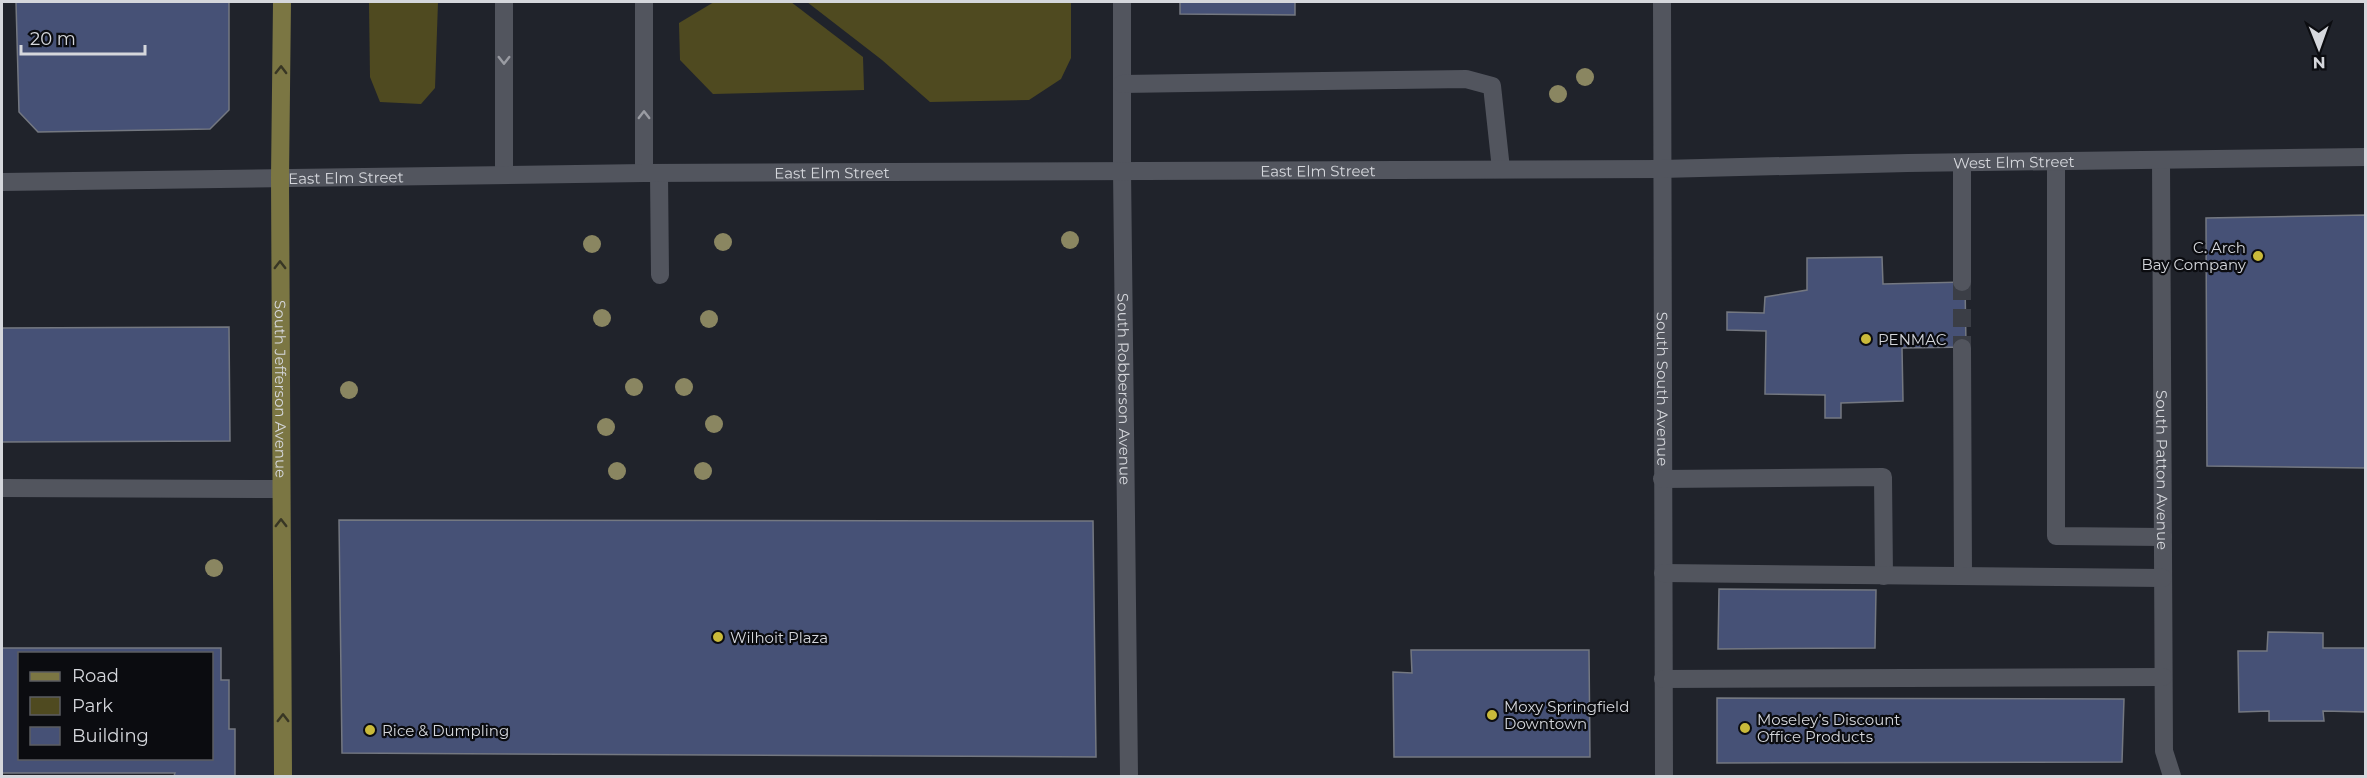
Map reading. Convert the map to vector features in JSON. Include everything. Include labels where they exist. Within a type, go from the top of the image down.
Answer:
[{"type":"main road","name":"South Jefferson Avenue","points":[[282,2],[280,177],[283,777]]},
{"type":"street","points":[[504,2],[504,175]]},
{"type":"street","points":[[644,2],[652,173],[660,275]]},
{"type":"street","name":"South Robberson Avenue","points":[[1122,2],[1129,777]]},
{"type":"street","name":"South South Avenue","points":[[1662,2],[1664,777]]},
{"type":"street","points":[[1122,84],[1466,79],[1492,86],[1501,169]]},
{"type":"street","name":"West Elm Street","points":[[1661,169],[2366,157]]},
{"type":"street","name":"South Patton Avenue","points":[[2161,161],[2164,751],[2172,777]]},
{"type":"street","points":[[2056,162],[2056,536],[2163,537]]},
{"type":"street","points":[[1962,163],[1962,282]]},
{"type":"street","name":"East Elm Street","points":[[2,182],[652,173],[1661,169]]},
{"type":"street","points":[[1962,348],[1963,576]]},
{"type":"street","points":[[1662,479],[1883,477],[1884,576]]},
{"type":"street","points":[[2,488],[281,489]]},
{"type":"street","points":[[1663,573],[2163,578]]},
{"type":"street","points":[[1663,679],[2163,677]]},
{"type":"green space","points":[[369,2],[438,2],[435,88],[421,104],[380,102],[370,77]]},
{"type":"green space","points":[[714,2],[791,2],[863,57],[864,90],[713,94],[680,60],[679,23]]},
{"type":"green space","points":[[807,2],[1071,2],[1071,58],[1061,79],[1029,100],[930,102],[882,60]]},
{"type":"building","points":[[16,2],[229,2],[229,110],[210,129],[38,132],[19,112]]},
{"type":"building","points":[[1180,2],[1295,2],[1295,15],[1180,14]]},
{"type":"building","points":[[2366,215],[2366,468],[2207,466],[2206,218]]},
{"type":"building","name":"PENMAC","points":[[1882,257],[1883,284],[1965,282],[1966,347],[1902,348],[1903,401],[1841,403],[1841,418],[1825,418],[1825,395],[1765,394],[1766,331],[1727,330],[1727,312],[1764,313],[1765,297],[1807,290],[1807,258]]},
{"type":"building","points":[[229,327],[230,441],[2,442],[2,328]]},
{"type":"building","name":"Wilhoit Plaza","points":[[339,520],[1093,521],[1096,757],[342,753]]},
{"type":"building","points":[[1719,589],[1876,590],[1875,648],[1718,649]]},
{"type":"building","points":[[2268,632],[2323,633],[2323,648],[2366,648],[2366,712],[2323,711],[2324,721],[2269,721],[2269,711],[2239,712],[2238,651],[2267,651]]},
{"type":"building","points":[[2,648],[221,648],[221,680],[229,680],[229,729],[235,729],[235,776],[174,776],[175,773],[2,773]]},
{"type":"building","name":"Moxy Springfield Downtown","points":[[1411,650],[1589,650],[1590,757],[1394,757],[1393,672],[1412,673]]},
{"type":"building","points":[[1717,698],[2124,699],[2122,762],[1717,763]]},
{"type":"tunnel","points":[[1962,282],[1962,348]]},
{"type":"place","name":"C. Arch Bay Company","points":[[2258,256]]},
{"type":"place","name":"PENMAC","points":[[1866,339]]},
{"type":"place","name":"Wilhoit Plaza","points":[[718,637]]},
{"type":"place","name":"Moxy Springfield Downtown","points":[[1492,715]]},
{"type":"place","name":"Moseley’s Discount Office Products","points":[[1745,728]]},
{"type":"place","name":"Rice & Dumpling","points":[[370,730]]}]
